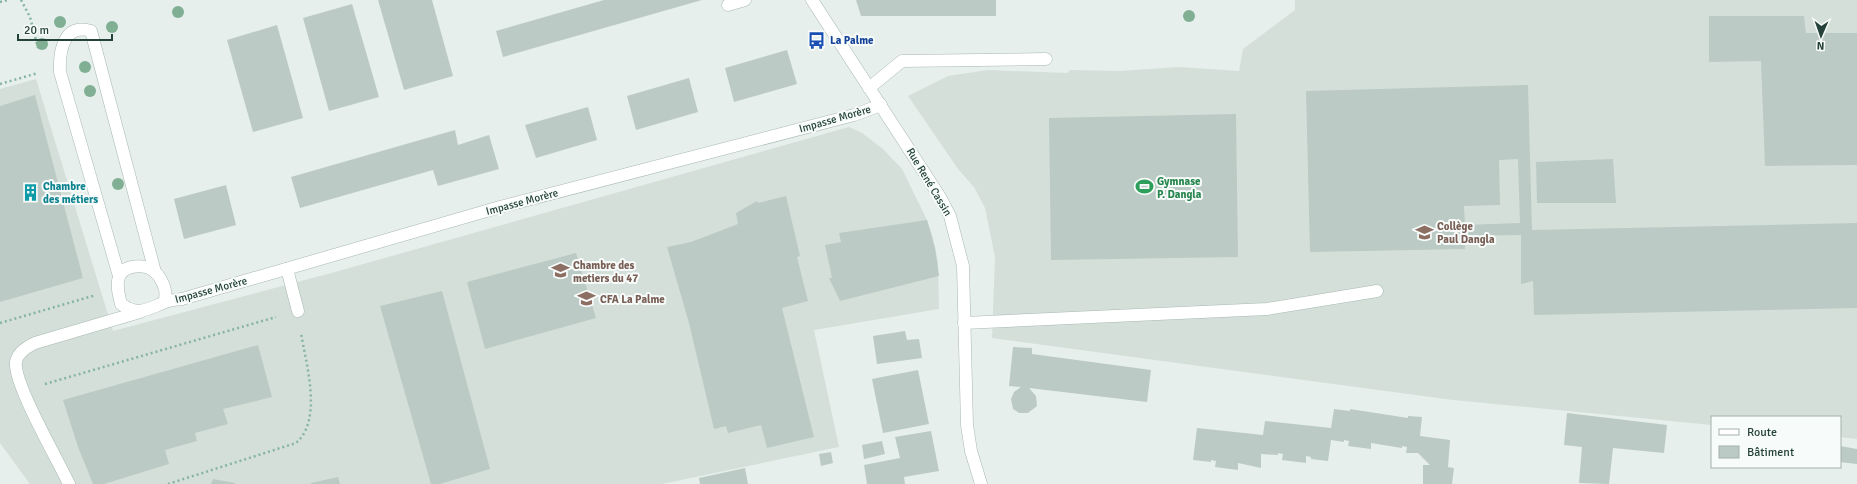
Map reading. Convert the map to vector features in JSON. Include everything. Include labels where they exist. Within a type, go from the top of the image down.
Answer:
[{"type":"street","points":[[728,5],[745,0]]},
{"type":"street","name":"Rue René Cassin","points":[[812,0],[940,197],[950,216],[963,266],[967,425],[971,451],[981,484]]},
{"type":"street","name":"Impasse Morère","points":[[165,302],[166,290],[155,272],[91,32],[84,29],[75,30],[66,37],[59,58],[60,72],[119,276],[118,289],[121,304],[134,311],[143,311],[165,302],[182,299],[287,270],[500,207],[854,115],[881,105]]},
{"type":"street","points":[[869,88],[902,61],[1046,59]]},
{"type":"street","points":[[119,276],[131,266],[147,268],[155,272]]},
{"type":"street","points":[[287,270],[298,311]]},
{"type":"street","points":[[964,323],[1267,309],[1377,291]]},
{"type":"street","points":[[69,484],[23,391],[17,374],[16,362],[25,348],[35,343],[143,311]]},
{"type":"path","points":[[0,2],[8,0]]},
{"type":"path","points":[[21,0],[30,17],[40,52]]},
{"type":"path","points":[[0,84],[40,72],[60,72]]},
{"type":"path","points":[[0,322],[118,289]]},
{"type":"path","points":[[23,391],[298,311],[311,390],[309,423],[304,436],[296,442],[168,484]]},
{"type":"shaded area","name":"Collège Paul Dangla","points":[[1295,0],[1857,0],[1857,439],[1841,437],[1841,416],[1711,416],[1711,425],[1453,400],[992,338],[995,257],[985,208],[974,187],[958,169],[908,96],[948,76],[988,70],[1067,73],[1070,70],[1119,71],[1179,67],[1239,71],[1243,49],[1295,10]]},
{"type":"shaded area","name":"CFA La Palme","points":[[36,79],[113,331],[335,272],[849,127],[862,133],[883,149],[902,169],[927,220],[932,234],[938,262],[939,309],[814,330],[839,447],[662,484],[30,484],[0,443],[0,89]]},
{"type":"building","points":[[378,0],[432,0],[453,76],[404,90]]},
{"type":"building","points":[[604,0],[702,0],[503,57],[496,31]]},
{"type":"building","points":[[856,0],[996,0],[996,16],[861,16]]},
{"type":"building","points":[[352,4],[379,97],[329,111],[303,18]]},
{"type":"building","points":[[1709,16],[1804,16],[1806,33],[1857,33],[1857,165],[1765,166],[1761,61],[1709,62]]},
{"type":"building","points":[[277,25],[303,118],[253,132],[227,40]]},
{"type":"building","points":[[787,50],[797,84],[734,102],[725,68]]},
{"type":"building","points":[[689,78],[698,112],[636,130],[627,96]]},
{"type":"building","points":[[1528,85],[1532,230],[1857,223],[1857,308],[1534,315],[1533,281],[1521,284],[1521,235],[1465,236],[1465,249],[1310,252],[1306,91]],"holes":[[[1518,159],[1520,223],[1465,225],[1464,206],[1500,205],[1499,160]]]},
{"type":"building","name":"Chambre des métiers","points":[[35,95],[83,278],[0,302],[0,106]]},
{"type":"building","points":[[588,107],[597,140],[536,158],[525,125]]},
{"type":"building","name":"Gymnase P. Dangla","points":[[1236,114],[1238,257],[1051,260],[1049,118]]},
{"type":"building","points":[[455,130],[458,145],[489,135],[499,169],[438,186],[433,170],[300,208],[291,177]]},
{"type":"building","points":[[1613,159],[1616,203],[1537,203],[1536,162]]},
{"type":"building","points":[[226,185],[236,225],[184,239],[174,199]]},
{"type":"building","points":[[786,196],[800,256],[797,257],[808,301],[782,308],[814,437],[767,448],[761,425],[728,433],[726,426],[714,429],[689,323],[667,247],[691,242],[738,224],[736,213],[757,201],[758,203]]},
{"type":"building","points":[[927,220],[935,248],[939,276],[840,301],[829,278],[832,278],[825,245],[841,242],[839,233]]},
{"type":"building","name":"CFA La Palme","points":[[576,253],[596,318],[485,349],[467,282]]},
{"type":"building","points":[[442,291],[490,469],[440,484],[431,484],[380,306]]},
{"type":"building","points":[[905,331],[907,340],[919,339],[922,358],[877,364],[873,336]]},
{"type":"building","points":[[258,345],[272,397],[223,409],[228,424],[195,433],[197,441],[165,450],[169,464],[104,484],[93,484],[78,447],[63,400]]},
{"type":"building","points":[[1013,347],[1032,348],[1032,354],[1151,370],[1147,402],[1029,388],[1036,396],[1037,406],[1028,413],[1019,413],[1013,409],[1011,399],[1014,392],[1021,387],[1009,386]]},
{"type":"building","points":[[918,370],[929,424],[883,433],[872,379]]},
{"type":"building","points":[[1334,409],[1350,411],[1350,409],[1408,418],[1408,416],[1422,417],[1420,436],[1450,440],[1448,467],[1454,468],[1452,484],[1423,484],[1423,465],[1430,465],[1418,453],[1406,453],[1407,447],[1402,446],[1402,448],[1371,443],[1371,449],[1348,446],[1349,441],[1344,440],[1344,442],[1331,440],[1328,461],[1311,459],[1311,457],[1306,456],[1306,463],[1282,460],[1283,454],[1278,453],[1278,455],[1261,454],[1261,468],[1238,463],[1238,470],[1215,467],[1216,461],[1211,460],[1211,462],[1193,460],[1197,428],[1263,435],[1265,421],[1331,428]]},
{"type":"building","points":[[1567,413],[1667,425],[1664,453],[1613,448],[1609,484],[1579,483],[1582,447],[1564,445]]},
{"type":"building","points":[[931,431],[939,471],[904,477],[905,484],[867,484],[864,465],[900,458],[895,437]]},
{"type":"building","points":[[882,441],[885,454],[864,459],[862,445]]},
{"type":"building","points":[[1841,446],[1857,449],[1857,464],[1841,462]]},
{"type":"building","points":[[831,452],[833,463],[821,466],[819,454]]},
{"type":"building","points":[[745,468],[748,484],[700,484],[699,478]]},
{"type":"building","points":[[338,477],[340,484],[311,484],[311,483]]},
{"type":"building","points":[[213,479],[235,483],[235,484],[211,484]]},
{"type":"place","name":"La Palme","points":[[817,40]]},
{"type":"place","name":"Gymnase P. Dangla","points":[[1144,187]]},
{"type":"place","name":"Chambre des métiers","points":[[30,192]]},
{"type":"place","name":"Collège Paul Dangla","points":[[1424,232]]},
{"type":"place","name":"Chambre des metiers du 47","points":[[560,271]]},
{"type":"place","name":"CFA La Palme","points":[[587,299]]}]
